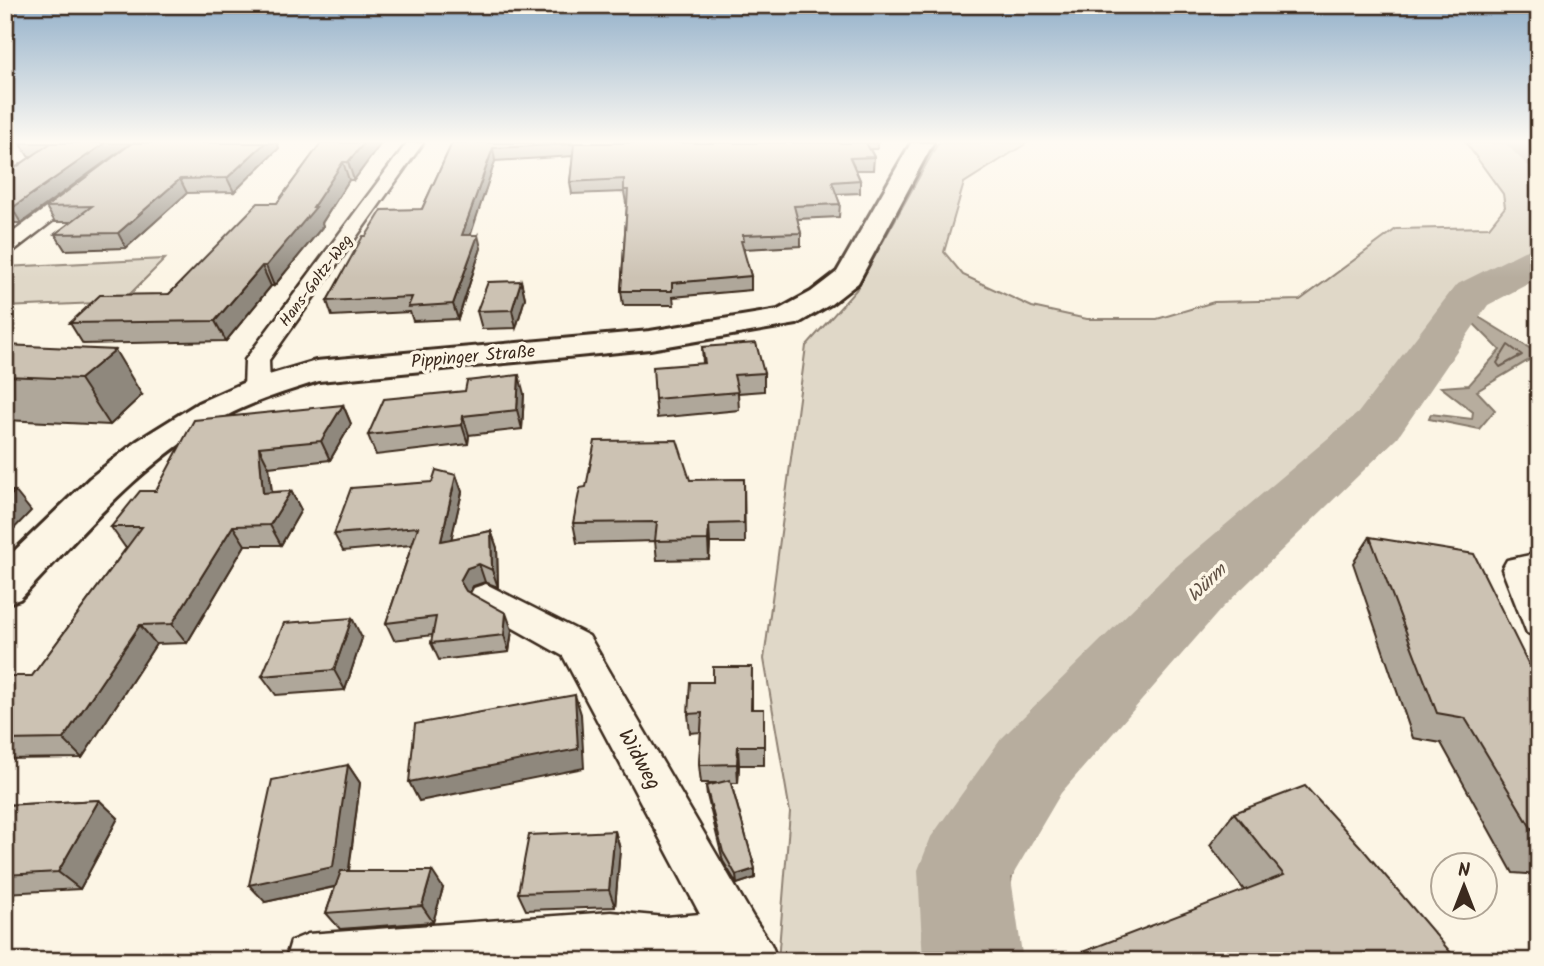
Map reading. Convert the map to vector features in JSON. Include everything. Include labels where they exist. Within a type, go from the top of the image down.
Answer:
[{"type":"main road","name":"Pippinger Straße","points":[[5,587],[104,487],[150,449],[210,410],[257,389],[316,371],[650,340],[786,318],[821,298],[848,276],[897,188]]},
{"type":"street","points":[[5,248],[85,188]]},
{"type":"street","name":"Hans-Goltz-Weg","points":[[257,389],[257,360],[385,188]]},
{"type":"street","points":[[1529,567],[1539,623]]},
{"type":"street","name":"Widweg","points":[[486,597],[576,646],[745,947]]},
{"type":"street","points":[[308,958],[611,936],[745,947]]},
{"type":"shaded area","points":[[913,188],[963,188],[944,252],[963,275],[1032,307],[1087,319],[1157,319],[1214,302],[1300,300],[1396,229],[1489,227],[1505,207],[1503,194],[1499,188],[1539,188],[1539,264],[1470,297],[1405,396],[1231,589],[1038,763],[993,961],[778,961],[790,812],[764,659],[806,346],[856,290]]},
{"type":"shaded area","points":[[165,259],[122,302],[5,307],[5,267]]},
{"type":"water","points":[[1477,316],[1539,354],[1477,391],[1495,410],[1479,429],[1429,419],[1431,414],[1472,419],[1473,412],[1441,387],[1469,385],[1500,350],[1472,322]]},
{"type":"building","points":[[5,188],[41,188],[12,208],[5,208]]},
{"type":"building","points":[[71,188],[170,188],[118,233],[55,234],[92,206],[46,207]]},
{"type":"building","points":[[288,188],[326,188],[313,207],[316,207],[215,321],[70,323],[100,295],[169,294],[258,203],[277,203]]},
{"type":"building","points":[[432,188],[479,188],[462,235],[478,235],[453,304],[408,307],[412,297],[327,301],[363,236],[366,236],[382,210],[422,209]]},
{"type":"building","points":[[834,188],[840,204],[794,206],[801,233],[743,235],[744,241],[741,241],[751,276],[672,283],[672,291],[621,291],[628,190],[624,190]]},
{"type":"building","points":[[521,281],[512,310],[477,311],[488,282]]},
{"type":"building","points":[[756,343],[764,373],[734,375],[738,392],[655,399],[653,367],[705,363],[702,347]]},
{"type":"building","points":[[5,345],[115,350],[80,379],[5,376]]},
{"type":"building","points":[[519,375],[517,410],[463,416],[462,425],[368,435],[384,399],[465,391],[467,381]]},
{"type":"building","points":[[343,405],[321,441],[259,447],[263,493],[291,491],[270,525],[233,526],[172,624],[140,625],[63,739],[5,740],[5,676],[32,676],[142,527],[111,527],[140,491],[156,491],[194,420]]},
{"type":"building","points":[[677,440],[690,480],[744,479],[744,523],[709,524],[708,540],[655,541],[657,522],[573,523],[580,488],[586,487],[595,441]]},
{"type":"building","points":[[436,470],[456,475],[441,541],[491,531],[492,570],[479,564],[467,568],[460,581],[466,591],[506,613],[504,635],[431,643],[436,617],[386,623],[418,527],[334,534],[351,488],[432,482]]},
{"type":"building","points":[[5,491],[15,491],[5,501]]},
{"type":"building","points":[[1370,537],[1474,554],[1539,685],[1539,841],[1465,718],[1437,713]]},
{"type":"building","points":[[352,618],[334,670],[262,676],[284,623]]},
{"type":"building","points":[[713,667],[752,667],[751,709],[764,709],[764,746],[738,746],[737,764],[699,765],[702,713],[688,714],[690,682],[713,682]]},
{"type":"building","points":[[575,695],[578,749],[409,782],[415,724]]},
{"type":"building","points":[[348,765],[333,867],[249,885],[272,780]]},
{"type":"building","points":[[730,780],[755,869],[736,875],[723,852],[706,786]]},
{"type":"building","points":[[1305,786],[1458,961],[1059,961],[1284,875],[1234,813]]},
{"type":"building","points":[[99,800],[58,872],[5,875],[5,805]]},
{"type":"building","points":[[615,831],[609,890],[518,893],[529,835]]},
{"type":"building","points":[[341,871],[432,871],[422,906],[326,913]]},
{"type":"waterway","name":"Würm","points":[[973,961],[964,870],[1031,766],[1197,589],[1378,425],[1472,295],[1539,260]]}]
